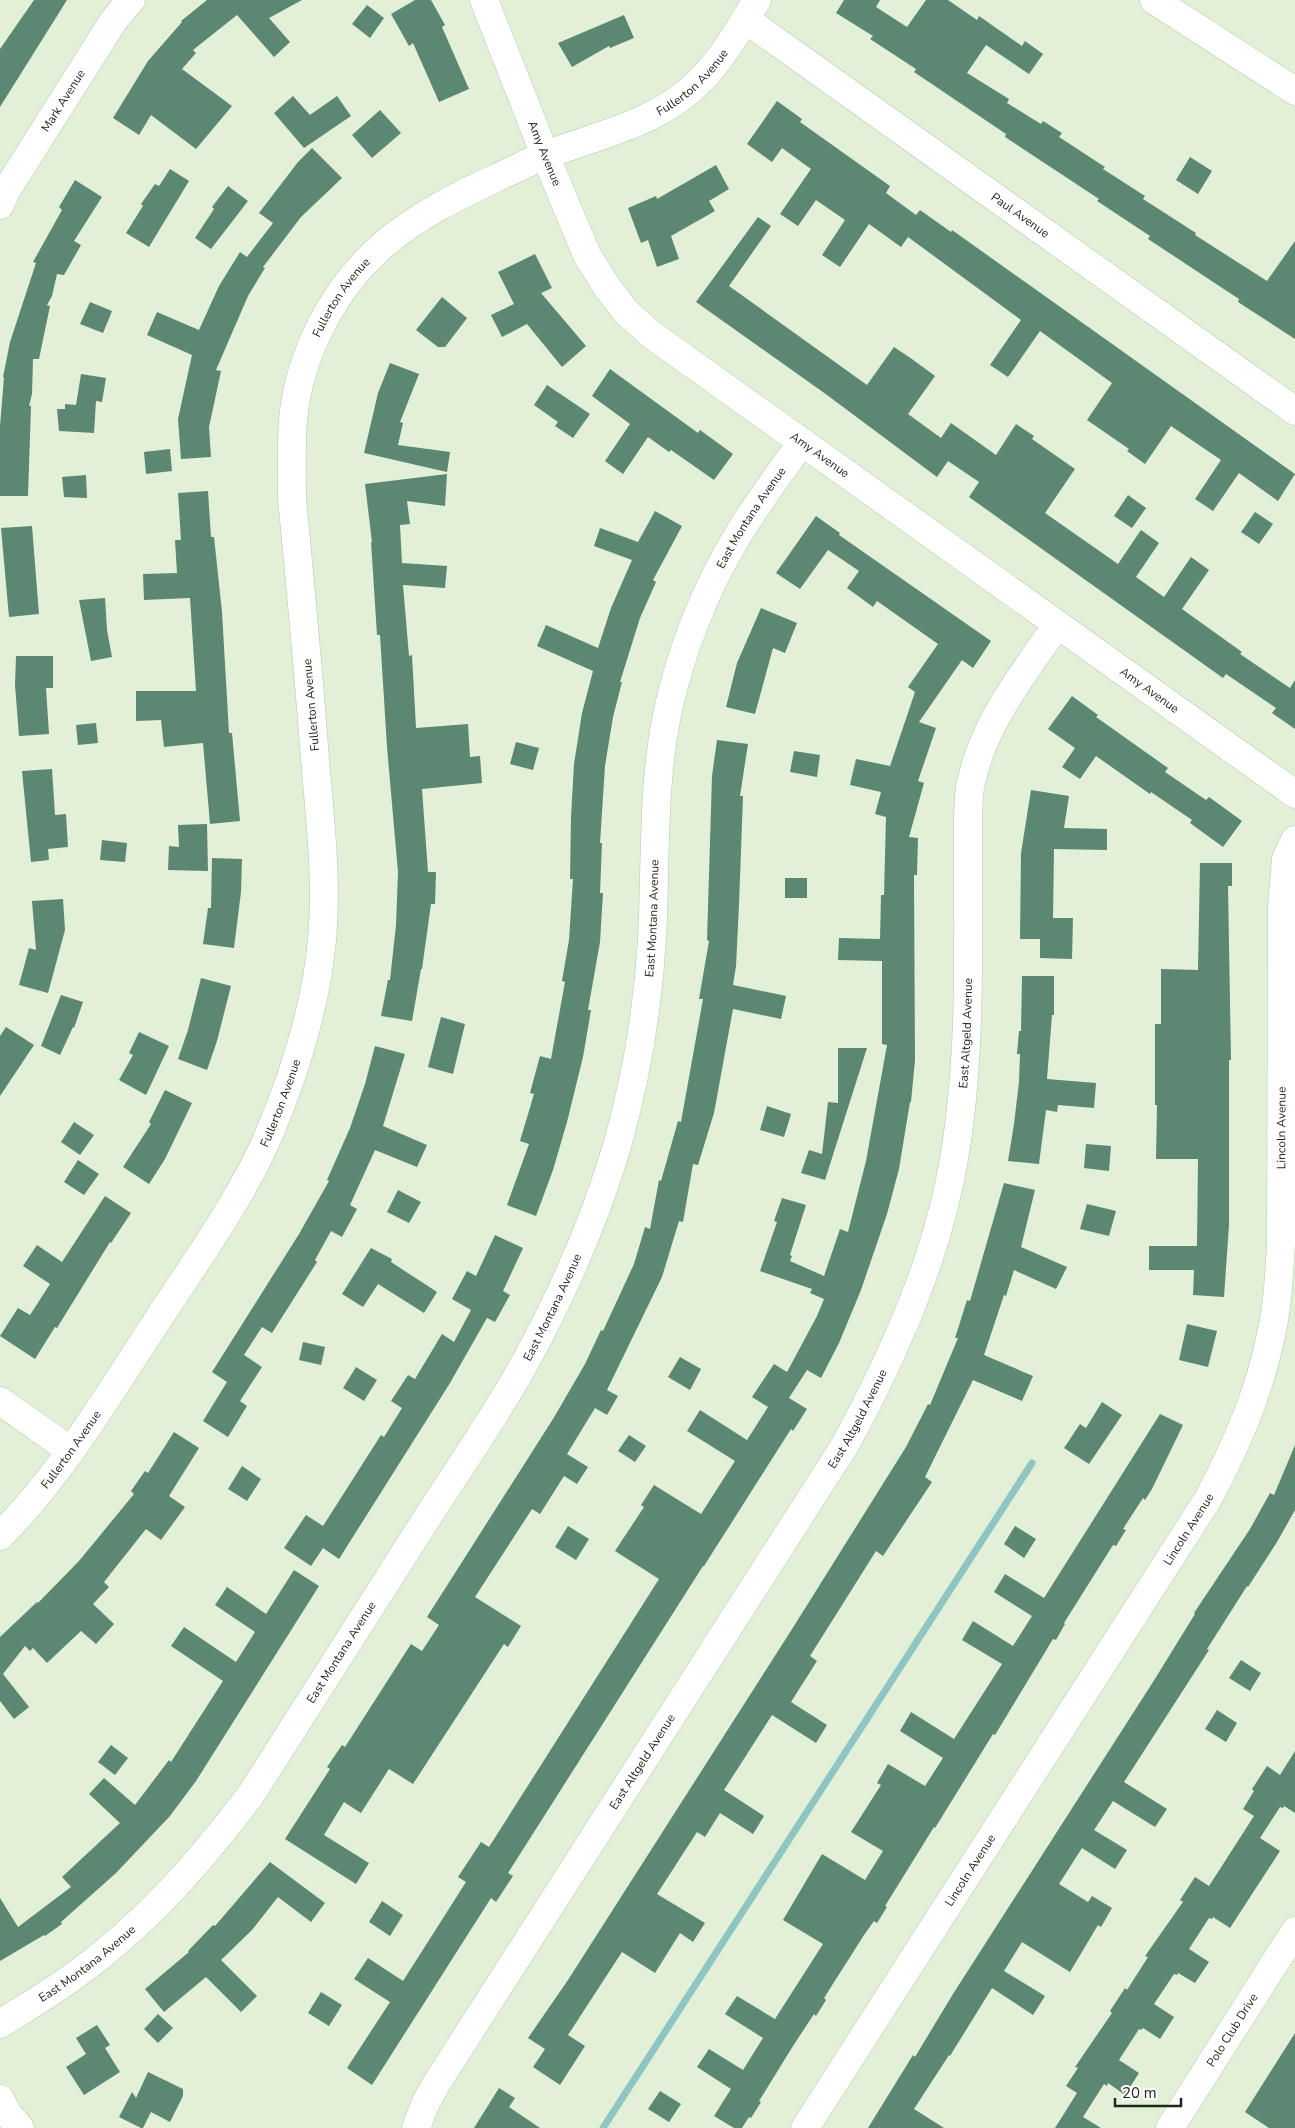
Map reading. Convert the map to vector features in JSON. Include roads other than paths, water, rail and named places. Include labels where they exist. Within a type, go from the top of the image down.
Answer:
[{"type":"street","name":"Mark Avenue","points":[[0,205],[6,191],[114,20],[131,0]]},
{"type":"street","name":"Amy Avenue","points":[[484,0],[587,255],[607,287],[626,312],[652,335],[1295,794]]},
{"type":"street","points":[[1154,0],[1295,91]]},
{"type":"street","name":"Fullerton Avenue","points":[[0,1536],[28,1508],[71,1451],[208,1242],[250,1173],[271,1131],[284,1097],[307,1021],[321,944],[324,905],[321,820],[292,499],[291,459],[293,419],[300,383],[311,346],[341,293],[382,246],[408,226],[452,199],[545,155],[636,123],[684,95],[711,69],[725,52],[751,10]]},
{"type":"street","name":"Paul Avenue","points":[[751,10],[1295,410]]},
{"type":"street","name":"East Montana Avenue","points":[[0,2024],[74,1976],[122,1937],[184,1878],[250,1796],[505,1396],[572,1271],[594,1218],[618,1143],[629,1096],[648,988],[652,938],[655,825],[659,765],[667,717],[678,671],[710,590],[733,544],[761,499],[802,442]]},
{"type":"street","name":"East Altgeld Avenue","points":[[416,2128],[426,2102],[438,2081],[845,1445],[881,1378],[897,1342],[933,1243],[947,1195],[956,1145],[964,1083],[966,1045],[970,785],[984,741],[1000,709],[1057,625]]},
{"type":"street","name":"Lincoln Avenue","points":[[805,2128],[1208,1498],[1222,1473],[1252,1407],[1272,1334],[1278,1290],[1287,1172],[1282,906],[1286,859],[1295,840]]},
{"type":"street","points":[[0,1401],[71,1451]]},
{"type":"street","name":"Polo Club Drive","points":[[1170,2128],[1295,1932]]},
{"type":"street","points":[[0,2099],[8,2114],[20,2128]]},
{"type":"waterway","points":[[603,2128],[1032,1463]]}]
